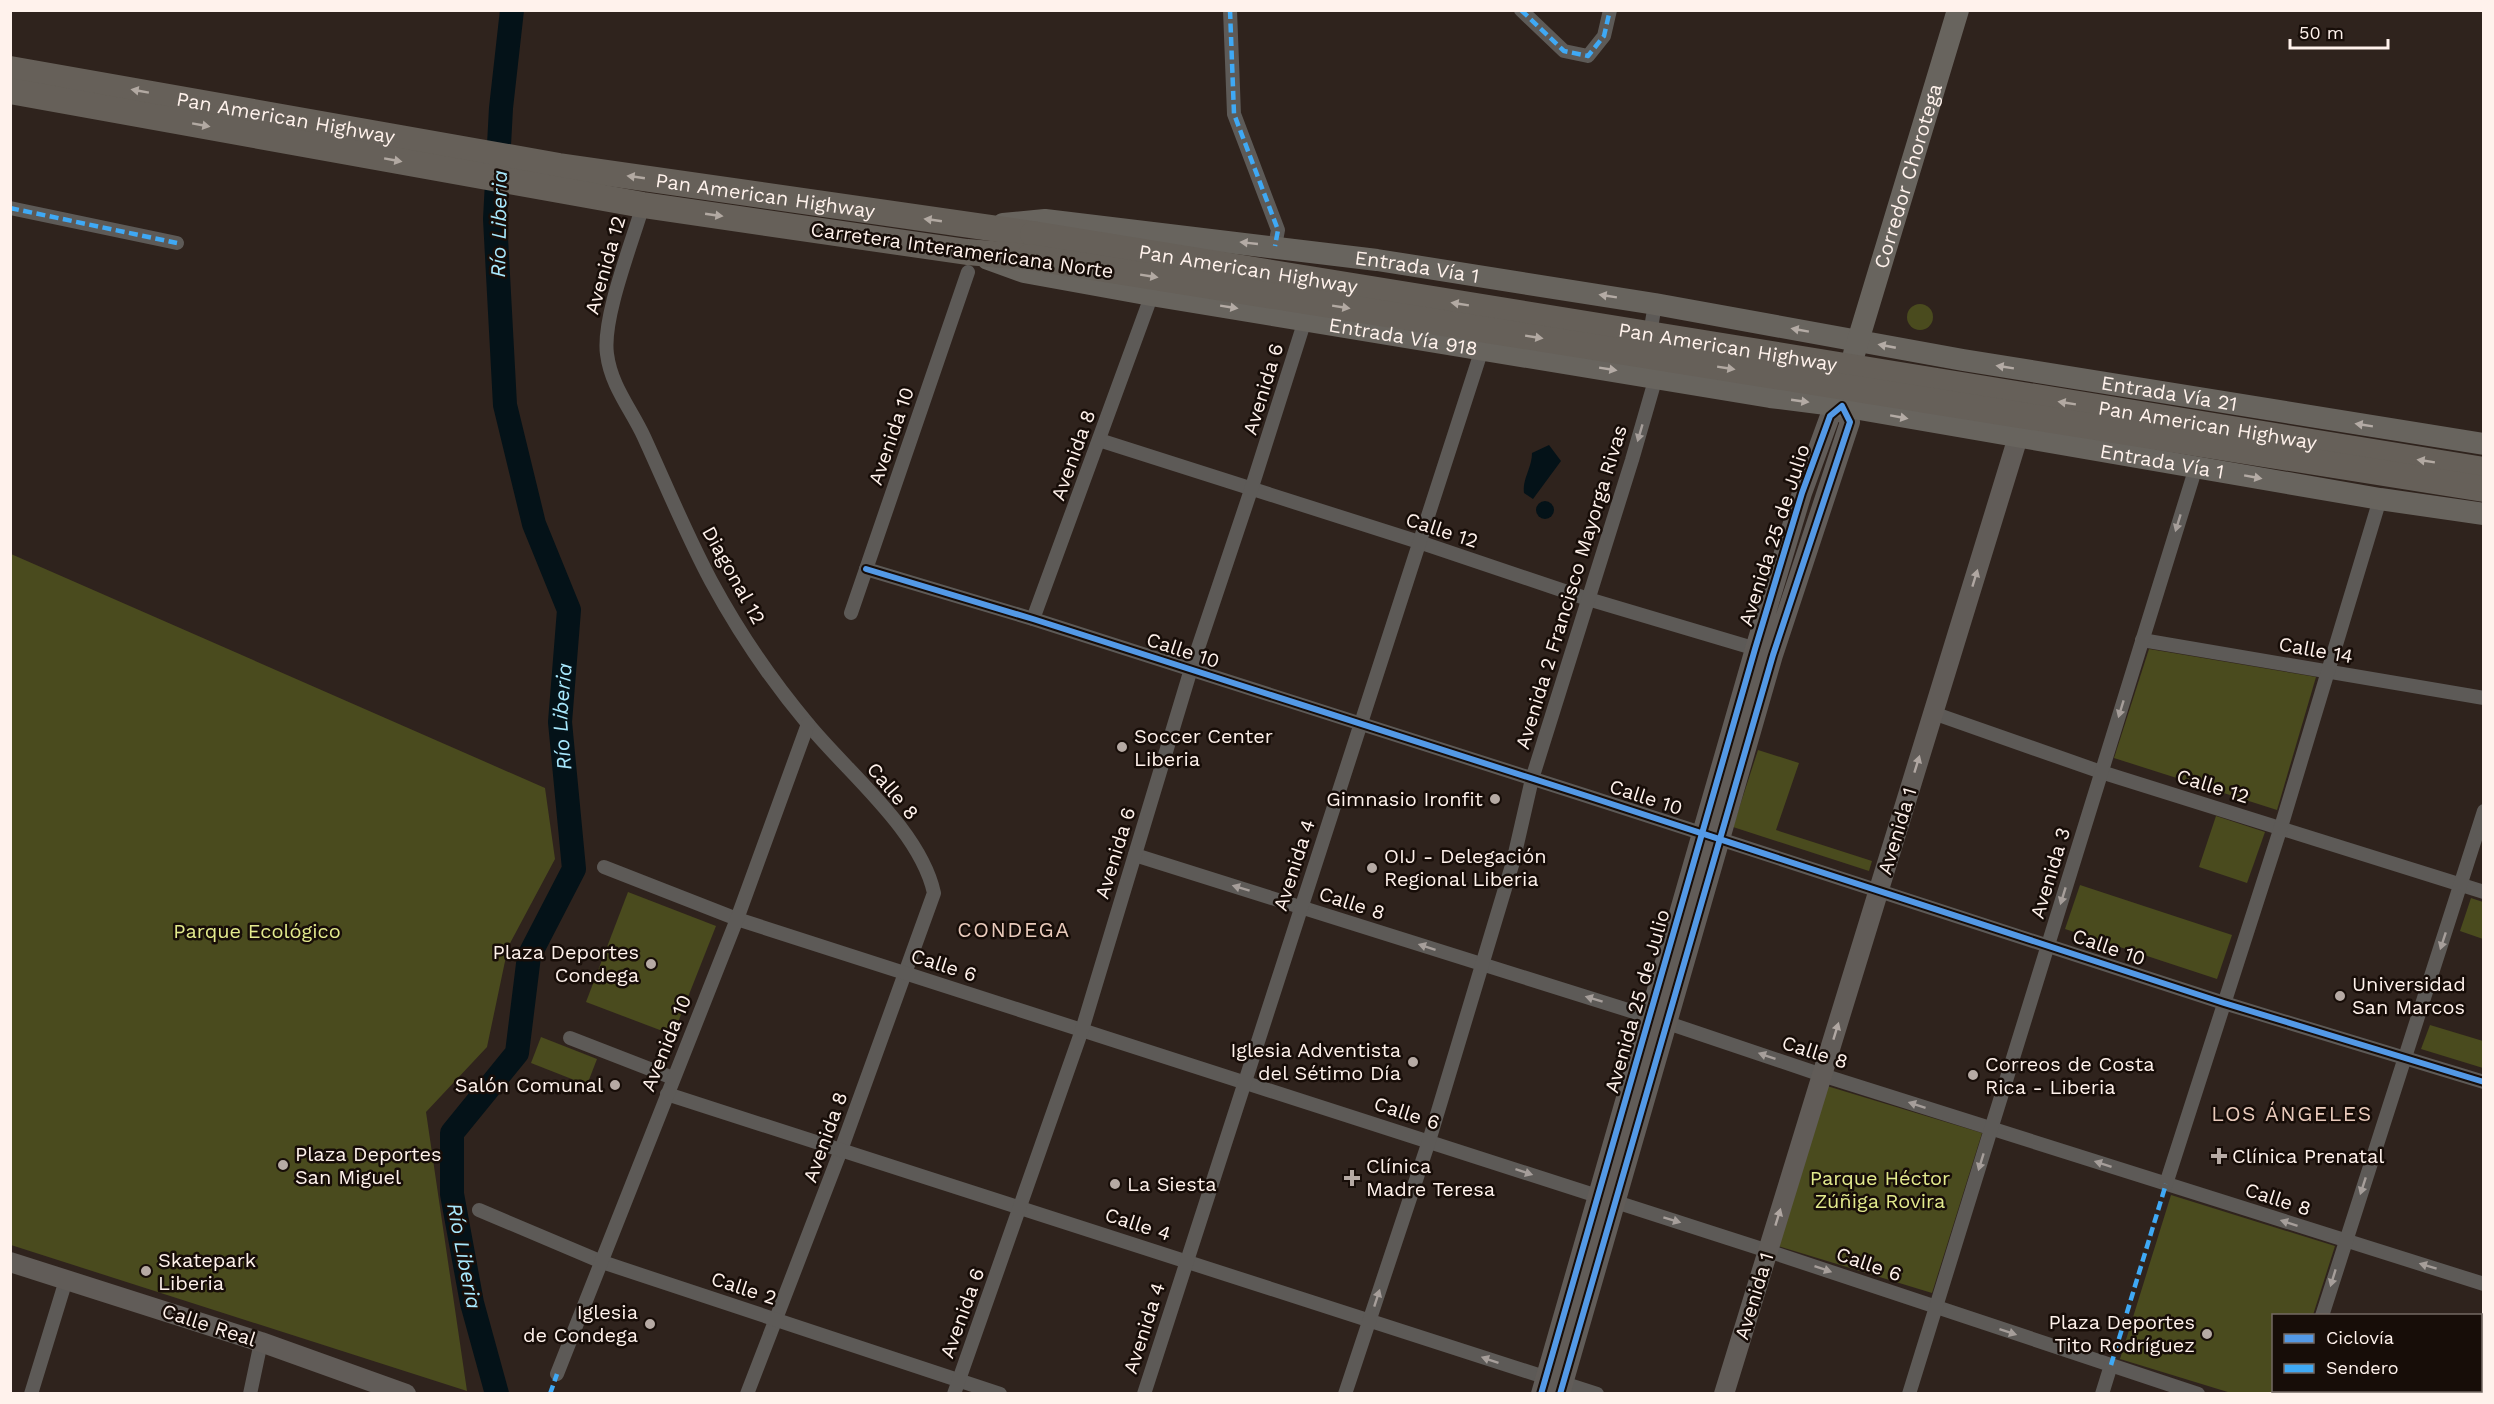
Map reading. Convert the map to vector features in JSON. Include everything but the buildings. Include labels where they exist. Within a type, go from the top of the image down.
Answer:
[{"type":"highway","points":[[10,55],[61,77]]},
{"type":"highway","name":"Pan American Highway","points":[[10,69],[61,77],[455,160]]},
{"type":"highway","name":"Carretera Interamericana Norte","points":[[10,91],[455,160],[556,178],[643,205],[968,262],[1031,245],[2484,489]]},
{"type":"highway","points":[[10,99],[102,107]]},
{"type":"highway","name":"Pan American Highway","points":[[556,178],[975,226],[1031,245],[2484,470]]},
{"type":"main road","name":"Corredor Chorotega","points":[[1857,340],[1958,10]]},
{"type":"main road","name":"Entrada Vía 1","points":[[975,226],[1045,220],[1275,246],[1654,304],[1857,340]]},
{"type":"main road","name":"Entrada Vía 918","points":[[968,262],[1770,397],[1842,406]]},
{"type":"main road","name":"Entrada Vía 21","points":[[1857,340],[2038,372],[2484,444]]},
{"type":"main road","name":"Avenida 25 de Julio","points":[[1842,406],[1857,340]]},
{"type":"main road","name":"Entrada Vía 1","points":[[1842,406],[2380,499],[2484,514]]},
{"type":"street","points":[[1230,10],[1234,114],[1278,230],[1275,246]]},
{"type":"street","points":[[1521,10],[1564,51],[1588,56],[1604,36],[1610,10]]},
{"type":"street","name":"Avenida 12","points":[[643,205],[607,327],[607,354],[617,389],[643,435]]},
{"type":"street","points":[[10,208],[177,243]]},
{"type":"street","name":"Avenida 10","points":[[851,613],[968,262]]},
{"type":"street","points":[[1654,304],[1646,363],[1656,376],[1674,366],[1687,310]]},
{"type":"street","name":"Avenida 8","points":[[1033,619],[1148,305]]},
{"type":"street","name":"Avenida 6","points":[[954,1394],[1082,1030],[1191,669],[1305,320]]},
{"type":"street","name":"Avenida 4","points":[[1144,1394],[1482,349]]},
{"type":"street","name":"Avenida 1","points":[[1724,1394],[2038,372]]},
{"type":"street","name":"Avenida 2 Francisco Mayorga Rivas","points":[[1345,1394],[1429,1141],[1513,862],[1532,780],[1656,376]]},
{"type":"street","name":"Avenida 25 de Julio","points":[[1553,1387],[1764,652],[1806,482],[1830,416],[1842,406]]},
{"type":"street","name":"Diagonal 12","points":[[643,435],[711,581],[753,650],[808,724]]},
{"type":"street","name":"Calle 12","points":[[1099,440],[1419,542],[1588,600],[1764,652]]},
{"type":"street","name":"Avenida 3","points":[[1909,1394],[2196,467]]},
{"type":"street","points":[[2166,1184],[2281,827],[2380,499]]},
{"type":"street","name":"Calle 10","points":[[866,569],[1191,669],[2048,944],[2224,1004],[2484,1082]]},
{"type":"street","name":"Calle 14","points":[[2142,640],[2484,699]]},
{"type":"street","name":"Calle 12","points":[[1933,713],[2102,772],[2484,892]]},
{"type":"street","name":"Avenida 10","points":[[557,1374],[737,919],[808,724]]},
{"type":"street","name":"Calle 8","points":[[808,724],[891,815],[930,874],[934,893]]},
{"type":"street","points":[[2323,1314],[2344,1241],[2462,885],[2484,811]]},
{"type":"street","name":"Calle 8","points":[[1135,855],[2484,1284]]},
{"type":"street","name":"Calle 6","points":[[604,867],[737,919],[1768,1251],[2198,1394]]},
{"type":"street","name":"Avenida 8","points":[[747,1394],[842,1150],[934,893]]},
{"type":"street","points":[[570,1038],[673,1078]]},
{"type":"street","name":"Calle 4","points":[[666,1094],[1370,1319],[1553,1387],[1597,1394]]},
{"type":"street","name":"Calle 2","points":[[479,1210],[602,1262],[1000,1394]]},
{"type":"street","name":"Calle Real","points":[[10,1262],[261,1342],[399,1392]]},
{"type":"street","points":[[31,1394],[66,1280]]},
{"type":"street","points":[[250,1394],[261,1342]]},
{"type":"street","points":[[2102,1394],[2111,1365]]},
{"type":"green space","points":[[1920,304],[1929,308],[1933,317],[1929,326],[1920,330],[1911,326],[1907,317],[1911,308]]},
{"type":"green space","name":"Parque Ecológico","points":[[11,554],[545,788],[555,859],[508,947],[487,1047],[426,1112],[467,1391],[11,1245]]},
{"type":"green space","points":[[2149,649],[2316,677],[2277,810],[2114,758]]},
{"type":"green space","points":[[1758,750],[1799,763],[1776,830],[1872,861],[1869,871],[1733,827]]},
{"type":"green space","points":[[2216,816],[2265,832],[2247,883],[2199,867]]},
{"type":"green space","points":[[2080,885],[2232,935],[2217,979],[2065,929]]},
{"type":"green space","name":"Plaza Deportes Condega","points":[[628,892],[716,926],[673,1035],[586,1002]]},
{"type":"green space","points":[[2471,898],[2483,902],[2483,939],[2460,931]]},
{"type":"green space","points":[[2430,1025],[2483,1041],[2483,1068],[2421,1049]]},
{"type":"green space","points":[[541,1037],[597,1059],[587,1085],[531,1063]]},
{"type":"green space","name":"Parque Héctor Zúñiga Rovira","points":[[1827,1086],[1982,1133],[1932,1293],[1778,1246]]},
{"type":"green space","points":[[2171,1195],[2335,1246],[2313,1314],[2272,1314],[2272,1392],[2289,1393],[2231,1393],[2120,1359]]},
{"type":"shaded area","points":[[1549,445],[1561,461],[1533,499],[1524,493],[1532,453]]},
{"type":"shaded area","points":[[1541,501],[1549,501],[1554,506],[1552,517],[1541,519],[1536,514],[1536,506]]},
{"type":"waterway","name":"Río Liberia","points":[[497,1394],[472,1303],[452,1194],[452,1133],[517,1053],[529,956],[574,869],[560,722],[569,610],[534,524],[505,405],[495,219],[501,108],[512,10]]},
{"type":"marked path","points":[[1230,10],[1234,114],[1278,230],[1275,246]]},
{"type":"marked path","points":[[1521,10],[1564,51],[1588,56],[1604,36],[1610,10]]},
{"type":"marked path","points":[[10,208],[177,243]]},
{"type":"marked path","points":[[2111,1365],[2166,1184]]},
{"type":"marked path","points":[[550,1394],[557,1374]]},
{"type":"cycle path","points":[[1541,1394],[1802,493],[1830,416],[1842,406],[1850,422],[1773,655],[1560,1394]]},
{"type":"cycle path","points":[[866,569],[1033,619],[1590,797],[2224,1003],[2484,1082]]},
{"type":"place","name":"Soccer Center Liberia","points":[[1122,747]]},
{"type":"place","name":"Gimnasio Ironfit","points":[[1495,799]]},
{"type":"place","name":"OIJ - Delegación Regional Liberia","points":[[1372,868]]},
{"type":"place","name":"Plaza Deportes Condega","points":[[651,964]]},
{"type":"place","name":"Universidad San Marcos","points":[[2340,996]]},
{"type":"place","name":"Iglesia Adventista del Sétimo Día","points":[[1413,1062]]},
{"type":"place","name":"Correos de Costa Rica - Liberia","points":[[1973,1075]]},
{"type":"place","name":"Salón Comunal","points":[[615,1085]]},
{"type":"place","name":"Clínica Prenatal","points":[[2219,1156]]},
{"type":"place","name":"Plaza Deportes San Miguel","points":[[283,1165]]},
{"type":"place","name":"Clínica Madre Teresa","points":[[1352,1178]]},
{"type":"place","name":"La Siesta","points":[[1115,1184]]},
{"type":"place","name":"Skatepark Liberia","points":[[146,1271]]},
{"type":"place","name":"Iglesia de Condega","points":[[650,1324]]},
{"type":"place","name":"Plaza Deportes Tito Rodríguez","points":[[2207,1334]]},
{"type":"district","name":"CONDEGA","points":[[1014,930]]},
{"type":"district","name":"LOS ÁNGELES","points":[[2292,1114]]}]
